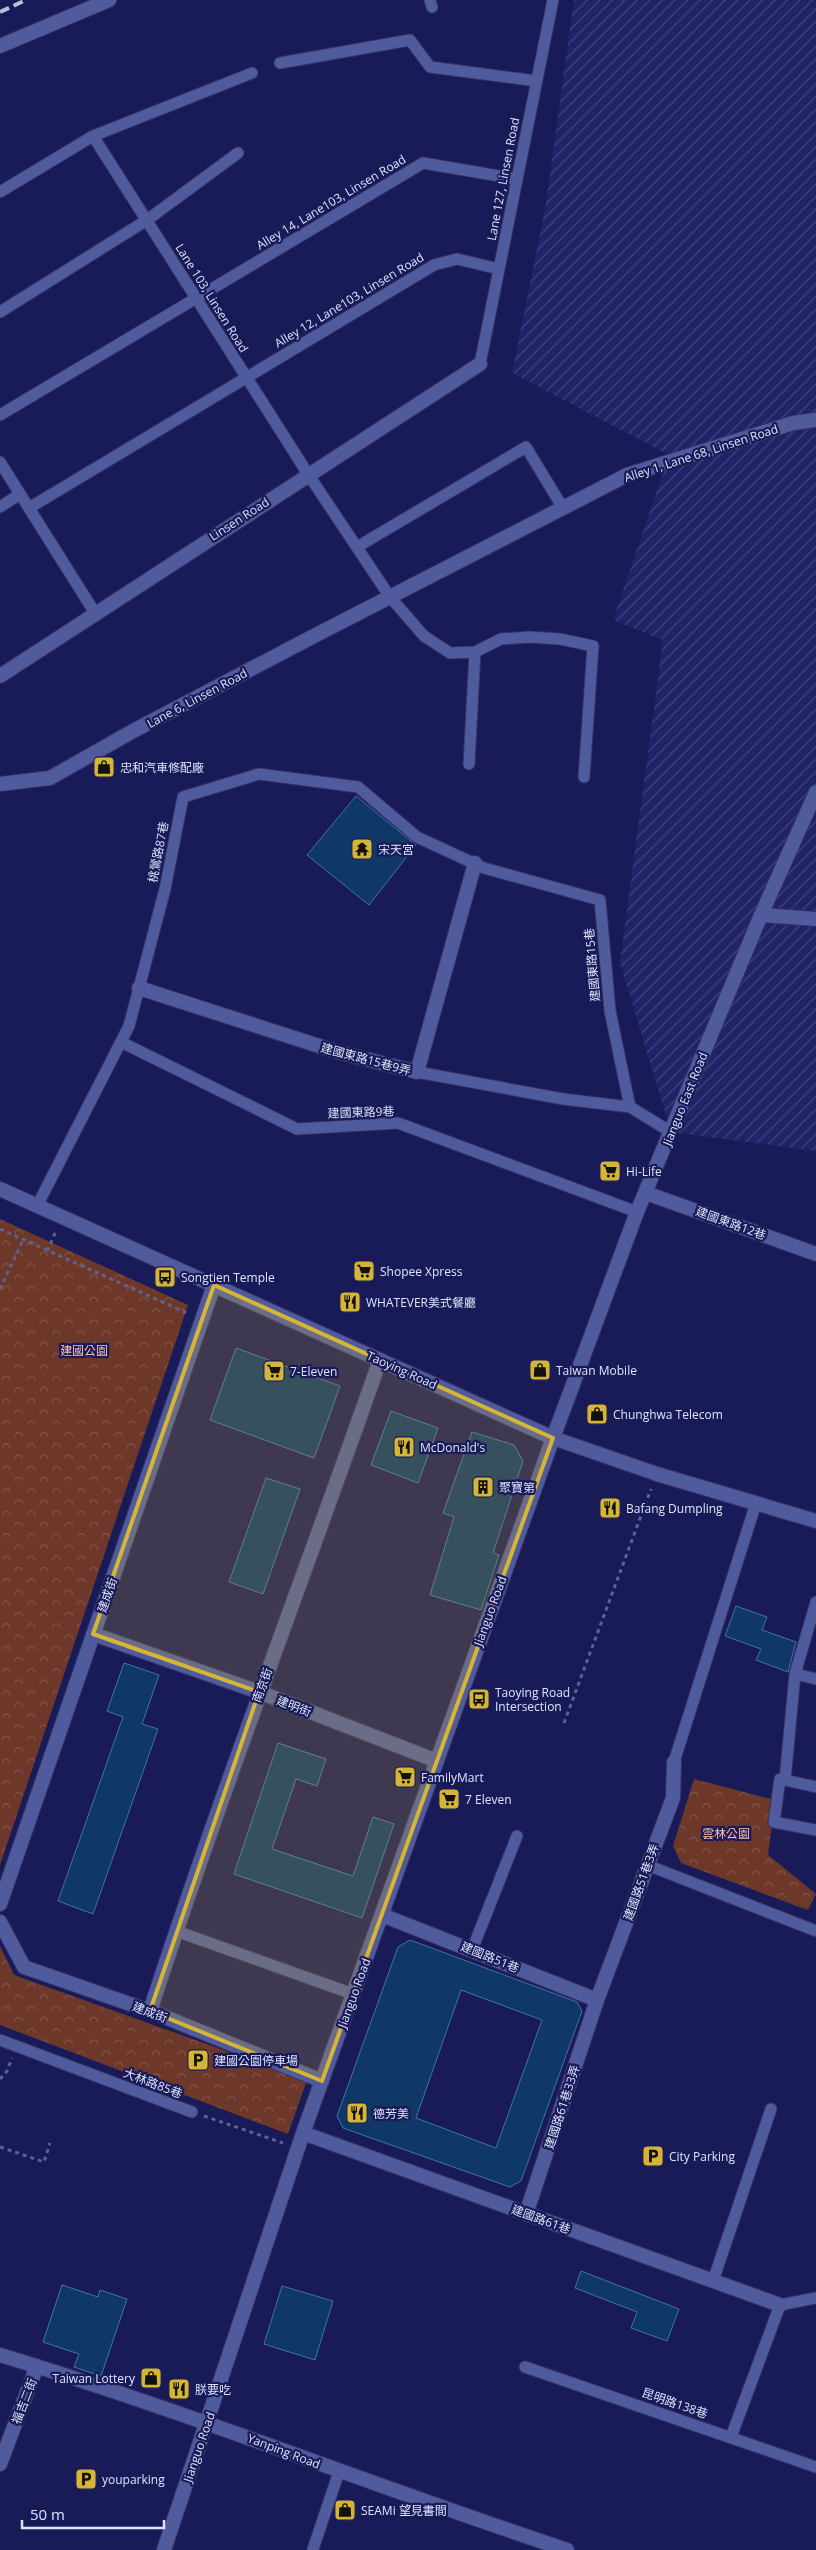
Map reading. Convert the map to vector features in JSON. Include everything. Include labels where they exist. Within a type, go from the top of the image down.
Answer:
[{"type":"street","points":[[0,46],[109,0]]},
{"type":"street","name":"Linsen Road","points":[[0,676],[308,474],[480,364]]},
{"type":"street","name":"Alley 1, Lane 68, Linsen Road","points":[[390,597],[627,474],[793,424],[816,420]]},
{"type":"street","name":"Lane 6, Linsen Road","points":[[0,784],[50,778],[134,731],[390,597]]},
{"type":"street","name":"Jianguo East Road","points":[[552,1438],[637,1212],[761,915],[816,792]]},
{"type":"street","name":"建國東路15巷9弄","points":[[139,988],[338,1052],[417,1072],[475,864]]},
{"type":"street","points":[[761,915],[816,919]]},
{"type":"street","name":"Taoying Road","points":[[0,1189],[552,1438],[657,1474],[816,1521]]},
{"type":"street","name":"建國東路12巷","points":[[646,1193],[816,1254]]},
{"type":"street","name":"建成街","points":[[0,1904],[214,1285]]},
{"type":"street","name":"南京街","points":[[150,2011],[176,1930],[259,1692],[312,1552],[380,1360]]},
{"type":"street","name":"Jianguo Road","points":[[164,2550],[303,2133],[552,1438]]},
{"type":"street","name":"建明街","points":[[93,1634],[259,1692],[437,1761]]},
{"type":"street","name":"建國路51巷3弄","points":[[597,2000],[673,1798],[674,1762]]},
{"type":"street","name":"建國路51巷","points":[[382,1915],[597,2000]]},
{"type":"street","name":"建成街","points":[[0,1922],[24,1967],[150,2011],[322,2081]]},
{"type":"street","name":"建國路61巷33弄","points":[[526,2214],[597,2000]]},
{"type":"street","name":"建國路61巷","points":[[303,2133],[780,2305]]},
{"type":"street","name":"Yanping Road","points":[[0,2355],[208,2422],[528,2544],[567,2550]]},
{"type":"street","name":"福吉二街","points":[[0,2464],[37,2366]]},
{"type":"lane","name":"Lane 127, Linsen Road","points":[[480,364],[553,0]]},
{"type":"lane","points":[[280,63],[410,40],[430,68],[537,81]]},
{"type":"lane","points":[[0,192],[93,136],[252,73]]},
{"type":"lane","name":"Lane 103, Linsen Road","points":[[93,136],[308,474],[390,597],[424,636],[437,645],[450,653],[475,652]]},
{"type":"lane","points":[[0,312],[147,220],[238,153]]},
{"type":"lane","name":"Alley 14, Lane103, Linsen Road","points":[[0,415],[423,163],[517,179]]},
{"type":"lane","name":"Alley 12, Lane103, Linsen Road","points":[[29,508],[434,265],[457,259],[499,269]]},
{"type":"lane","points":[[357,547],[526,447],[563,508]]},
{"type":"lane","points":[[0,462],[95,613]]},
{"type":"lane","points":[[0,507],[20,494]]},
{"type":"lane","points":[[469,764],[475,652],[501,639],[529,637],[560,639],[594,646],[584,777]]},
{"type":"lane","name":"桃鶯路87巷","points":[[37,1206],[129,1026],[165,888],[184,796],[258,774],[358,787],[416,837],[475,864]]},
{"type":"lane","name":"建國東路15巷","points":[[475,864],[600,900],[610,1011],[630,1107]]},
{"type":"lane","name":"建國東路9巷","points":[[121,1042],[297,1129],[398,1123],[637,1212]]},
{"type":"lane","points":[[417,1072],[563,1099],[630,1107],[671,1132]]},
{"type":"lane","points":[[674,1762],[756,1503]]},
{"type":"lane","points":[[785,1780],[795,1674],[816,1602]]},
{"type":"lane","points":[[795,1674],[816,1678]]},
{"type":"lane","points":[[816,1787],[780,1780],[774,1822],[816,1830]]},
{"type":"lane","points":[[472,1950],[518,1836]]},
{"type":"lane","points":[[647,1865],[816,1931]]},
{"type":"lane","points":[[176,1930],[353,1994]]},
{"type":"lane","name":"大林路85巷","points":[[0,2040],[192,2112]]},
{"type":"lane","points":[[713,2281],[772,2109]]},
{"type":"lane","points":[[731,2437],[780,2305],[816,2298]]},
{"type":"lane","name":"昆明路138巷","points":[[525,2366],[816,2467]]},
{"type":"lane","points":[[313,2549],[339,2472]]},
{"type":"path","points":[[47,1251],[62,1217]]},
{"type":"path","points":[[0,1229],[197,1317]]},
{"type":"path","points":[[0,1289],[23,1240]]},
{"type":"path","points":[[564,1723],[657,1474]]},
{"type":"path","points":[[0,2079],[7,2071],[17,2046]]},
{"type":"path","name":"大林路85巷","points":[[192,2112],[298,2148]]},
{"type":"path","points":[[0,2148],[44,2162],[50,2143]]},
{"type":"highlighted area","points":[[214,1285],[553,1438],[322,2081],[150,2011],[259,1692],[93,1634]]},
{"type":"shaded area","points":[[574,0],[816,0],[816,1151],[671,1132],[620,963],[663,640],[613,620],[669,455],[512,373],[545,209]]},
{"type":"green space","name":"建國公園","points":[[0,1219],[188,1305],[0,1865]]},
{"type":"green space","name":"雲林公園","points":[[694,1779],[775,1800],[768,1855],[816,1894],[808,1910],[681,1863],[673,1846]]},
{"type":"green space","points":[[0,1946],[14,1975],[307,2080],[288,2134],[0,2025]]},
{"type":"building","name":"宋天宮","points":[[356,796],[416,845],[369,905],[307,855]]},
{"type":"building","points":[[236,1348],[340,1386],[314,1458],[210,1420]]},
{"type":"building","name":"McDonald's","points":[[391,1411],[438,1428],[418,1483],[371,1465]]},
{"type":"building","points":[[472,1432],[514,1445],[523,1461],[493,1553],[499,1555],[481,1610],[430,1595],[454,1517],[443,1513]]},
{"type":"building","points":[[266,1478],[300,1489],[263,1594],[229,1582]]},
{"type":"building","points":[[736,1606],[767,1617],[762,1630],[796,1642],[788,1672],[756,1660],[761,1649],[725,1636]]},
{"type":"building","points":[[124,1663],[159,1675],[142,1724],[158,1729],[93,1914],[58,1901],[123,1717],[107,1711]]},
{"type":"building","points":[[278,1743],[326,1759],[317,1786],[296,1779],[272,1849],[353,1876],[373,1817],[394,1824],[362,1918],[234,1874]]},
{"type":"building","points":[[410,1940],[577,2002],[582,2011],[521,2181],[510,2187],[343,2128],[337,2116],[398,1947]],"holes":[[[461,1990],[542,2020],[496,2148],[416,2118]]]},
{"type":"building","points":[[581,2271],[679,2309],[667,2341],[631,2328],[637,2312],[575,2288]]},
{"type":"building","points":[[62,2285],[98,2297],[100,2290],[127,2299],[101,2376],[74,2367],[79,2354],[43,2342]]},
{"type":"building","points":[[282,2286],[333,2301],[315,2360],[264,2344]]},
{"type":"railway","points":[[0,12],[26,0]]},
{"type":"place","name":"忠和汽車修配廠","points":[[104,767]]},
{"type":"place","name":"宋天宮","points":[[362,849]]},
{"type":"place","name":"Hi-Life","points":[[610,1171]]},
{"type":"place","name":"Shopee Xpress","points":[[364,1271]]},
{"type":"place","name":"Songtien Temple","points":[[165,1277]]},
{"type":"place","name":"WHATEVER美式餐廳","points":[[350,1302]]},
{"type":"place","name":"Taiwan Mobile","points":[[540,1370]]},
{"type":"place","name":"7-Eleven","points":[[274,1371]]},
{"type":"place","name":"Chunghwa Telecom","points":[[597,1414]]},
{"type":"place","name":"McDonald's","points":[[404,1447]]},
{"type":"place","name":"聚寶第","points":[[483,1487]]},
{"type":"place","name":"Bafang Dumpling","points":[[610,1508]]},
{"type":"place","name":"Taoying Road Intersection","points":[[479,1699]]},
{"type":"place","name":"FamilyMart","points":[[405,1777]]},
{"type":"place","name":"7 Eleven","points":[[449,1799]]},
{"type":"place","name":"建國公園停車場","points":[[198,2060]]},
{"type":"place","name":"德芳美","points":[[357,2113]]},
{"type":"place","name":"City Parking","points":[[653,2156]]},
{"type":"place","name":"Taiwan Lottery","points":[[151,2378]]},
{"type":"place","name":"朕要吃","points":[[179,2389]]},
{"type":"place","name":"youparking","points":[[86,2479]]},
{"type":"place","name":"SEAMi 望見書間","points":[[345,2510]]}]
